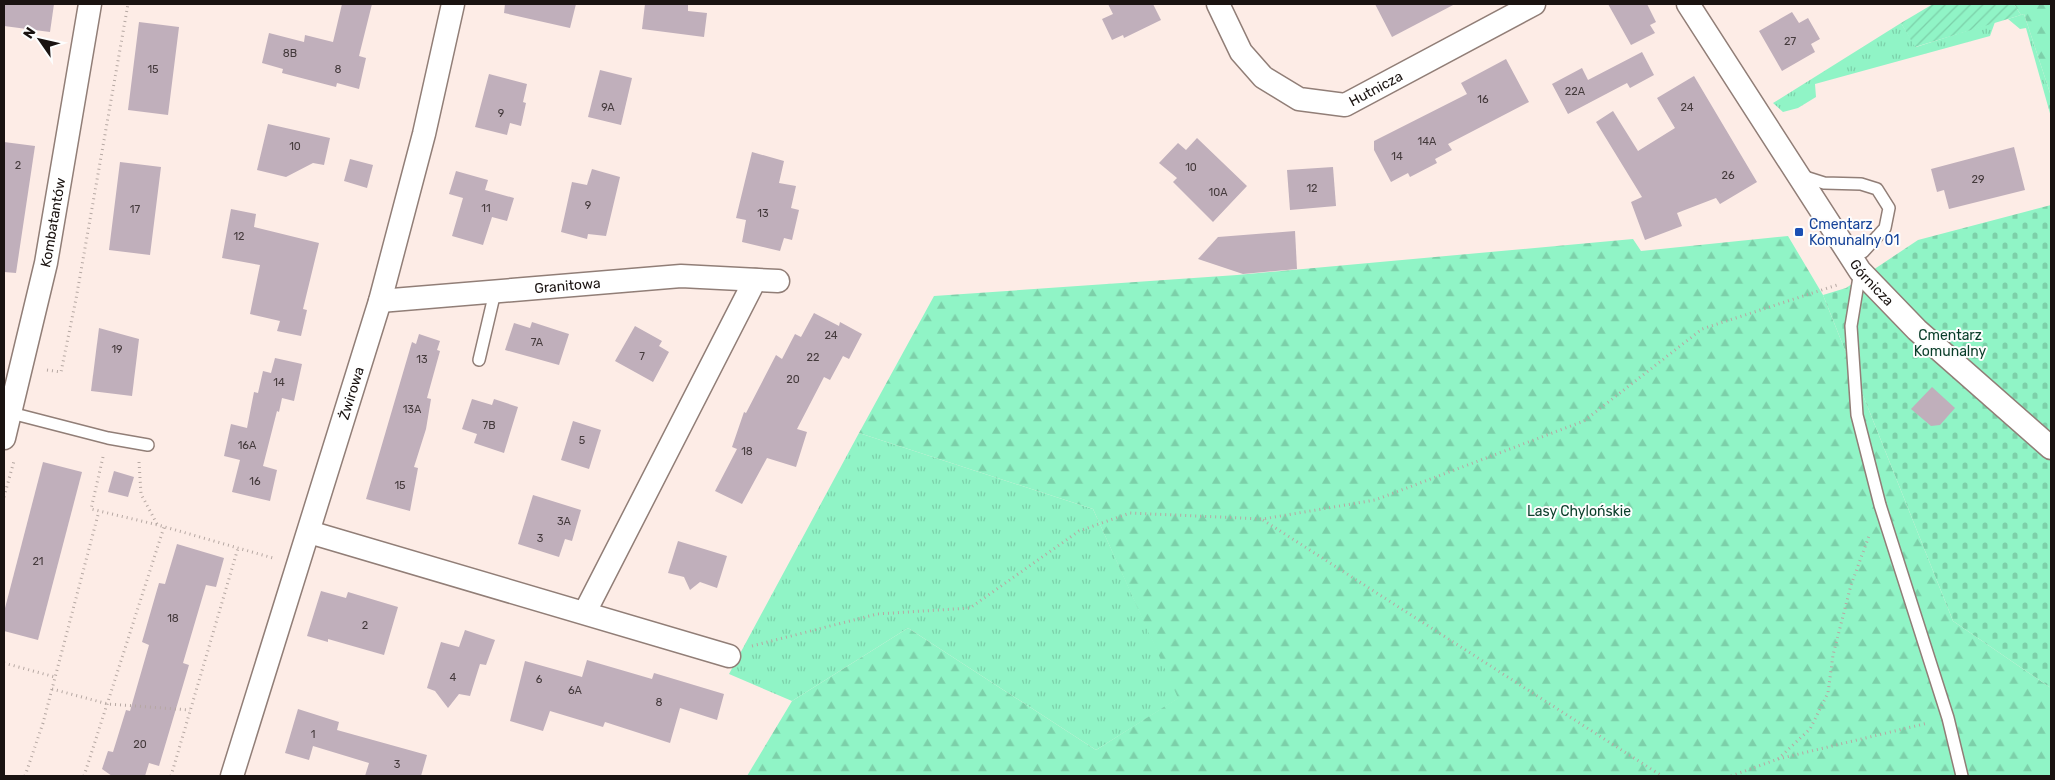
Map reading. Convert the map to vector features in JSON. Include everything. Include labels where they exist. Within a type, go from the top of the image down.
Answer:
[{"type":"street","name":"Kombatantów","points":[[4,438],[7,412],[46,263],[90,4]]},
{"type":"street","name":"Żwirowa","points":[[232,776],[380,301],[424,134],[453,4]]},
{"type":"street","name":"Hutnicza","points":[[1218,4],[1242,52],[1263,77],[1299,99],[1345,105],[1534,4]]},
{"type":"street","name":"Górnicza","points":[[1688,4],[1846,251],[1859,275],[1917,330],[2051,448]]},
{"type":"street","name":"Granitowa","points":[[380,301],[681,276],[778,281]]},
{"type":"street","points":[[585,612],[755,280]]},
{"type":"street","points":[[309,532],[729,656]]},
{"type":"lane","points":[[1796,174],[1824,183],[1861,184],[1877,189],[1889,208],[1885,228],[1863,252],[1846,251]]},
{"type":"lane","points":[[1859,275],[1851,326],[1857,415],[1880,505],[1948,718],[1962,776]]},
{"type":"lane","points":[[479,360],[495,292]]},
{"type":"lane","points":[[7,412],[108,438],[148,445]]},
{"type":"path","points":[[44,369],[61,372],[80,280],[128,4]]},
{"type":"path","points":[[729,656],[742,648],[877,614],[970,608],[1079,531],[1130,513],[1263,519],[1375,500],[1584,421],[1702,329],[1859,275]]},
{"type":"path","points":[[108,438],[91,509],[158,525],[298,565]]},
{"type":"path","points":[[135,444],[140,469],[141,494],[158,525]]},
{"type":"path","points":[[1778,759],[1810,730],[1828,693],[1833,655],[1852,585],[1880,505]]},
{"type":"path","points":[[25,776],[52,689],[99,510]]},
{"type":"path","points":[[1263,519],[1662,776]]},
{"type":"path","points":[[84,776],[164,527]]},
{"type":"path","points":[[171,776],[238,548]]},
{"type":"path","points":[[4,663],[55,677]]},
{"type":"path","points":[[52,689],[108,704],[190,710]]},
{"type":"path","points":[[1731,776],[1778,759],[1948,718]]},
{"type":"green space","points":[[1933,4],[2014,4],[2021,15],[1915,47],[1901,23]]},
{"type":"green space","points":[[2014,4],[2051,4],[2051,96],[2024,14],[2021,15]]},
{"type":"green space","points":[[2024,14],[2051,96],[2051,117],[2026,28],[2020,29],[2008,19]]},
{"type":"green space","points":[[1995,22],[1990,36],[1815,84],[1816,97],[1798,108],[1783,112],[1773,103],[1901,23],[1916,47]]},
{"type":"green space","name":"Cmentarz Komunalny","points":[[2051,205],[2051,688],[1953,621],[1823,295],[1846,288],[1918,240]]},
{"type":"green space","name":"Lasy Chylońskie","points":[[1788,236],[1823,295],[1953,621],[2051,688],[2051,776],[747,776],[792,701],[908,628],[1096,750],[1178,698],[1093,509],[859,433],[934,296],[1237,275],[1633,239],[1641,251]]},
{"type":"green space","points":[[859,433],[1093,509],[1179,698],[1096,750],[908,628],[792,701],[729,674]]},
{"type":"building","points":[[4,4],[54,4],[50,32],[4,26]]},
{"type":"building","points":[[342,4],[372,4],[359,56],[366,58],[359,89],[337,83],[336,87],[282,73],[283,69],[262,63],[269,33],[304,42],[305,35],[333,42]]},
{"type":"building","points":[[505,4],[576,4],[570,28],[504,13]]},
{"type":"building","points":[[645,4],[688,4],[688,11],[707,13],[704,37],[642,29]]},
{"type":"building","points":[[1108,4],[1153,4],[1161,20],[1124,38],[1123,35],[1112,40],[1102,19],[1113,14]]},
{"type":"building","points":[[1375,4],[1455,4],[1392,37]]},
{"type":"building","points":[[1608,4],[1647,4],[1656,22],[1650,25],[1655,33],[1631,45]]},
{"type":"building","points":[[1792,12],[1799,23],[1808,18],[1820,39],[1811,44],[1815,52],[1782,71],[1759,31]]},
{"type":"building","points":[[139,22],[179,27],[168,115],[128,110]]},
{"type":"building","points":[[1642,52],[1654,75],[1630,88],[1627,83],[1568,114],[1552,84],[1582,68],[1588,80]]},
{"type":"building","points":[[1506,59],[1529,102],[1448,144],[1452,150],[1435,159],[1437,163],[1410,177],[1408,173],[1391,182],[1374,150],[1374,141],[1467,94],[1461,83]]},
{"type":"building","points":[[600,70],[632,78],[621,125],[588,117]]},
{"type":"building","points":[[489,74],[527,84],[523,102],[526,103],[521,126],[510,123],[507,135],[475,127]]},
{"type":"building","points":[[1694,76],[1757,182],[1720,204],[1716,198],[1677,213],[1682,226],[1645,240],[1631,202],[1642,197],[1596,122],[1613,111],[1638,151],[1675,128],[1657,98]]},
{"type":"building","points":[[268,124],[330,138],[324,165],[313,163],[286,177],[257,170]]},
{"type":"building","points":[[1197,138],[1247,186],[1213,222],[1173,182],[1177,178],[1159,163],[1178,143],[1186,150]]},
{"type":"building","points":[[4,142],[35,146],[16,273],[4,272]]},
{"type":"building","points":[[2014,147],[2025,190],[1949,209],[1944,190],[1937,192],[1931,169]]},
{"type":"building","points":[[752,152],[784,161],[779,183],[796,186],[791,208],[799,210],[792,240],[784,238],[780,251],[742,242],[746,220],[736,218]]},
{"type":"building","points":[[350,159],[373,165],[367,188],[344,181]]},
{"type":"building","points":[[120,162],[161,167],[150,255],[109,250]]},
{"type":"building","points":[[1333,167],[1336,206],[1290,210],[1287,170]]},
{"type":"building","points":[[592,169],[620,177],[606,236],[588,234],[587,239],[561,232],[572,182],[587,185]]},
{"type":"building","points":[[456,171],[488,180],[485,190],[514,198],[507,221],[492,217],[483,245],[452,236],[463,198],[449,194]]},
{"type":"building","points":[[231,209],[256,214],[254,227],[319,243],[303,309],[307,310],[301,336],[277,331],[280,321],[250,314],[260,265],[222,258]]},
{"type":"building","points":[[1295,231],[1297,269],[1243,274],[1198,259],[1218,237]]},
{"type":"building","points":[[814,313],[839,326],[840,322],[862,334],[849,359],[843,356],[830,380],[824,377],[797,429],[807,432],[796,467],[767,458],[742,504],[715,491],[737,449],[732,447],[744,412],[746,413],[776,355],[782,359],[795,334],[801,337]]},
{"type":"building","points":[[532,322],[569,334],[559,365],[505,350],[514,323],[530,328]]},
{"type":"building","points":[[635,326],[662,341],[659,346],[669,352],[653,382],[615,361]]},
{"type":"building","points":[[99,328],[139,339],[132,396],[91,391]]},
{"type":"building","points":[[419,334],[440,341],[437,350],[440,351],[427,398],[431,399],[426,429],[414,467],[418,468],[410,511],[366,499],[412,342],[416,344]]},
{"type":"building","points":[[275,358],[302,364],[294,401],[282,398],[279,412],[277,411],[263,466],[277,470],[270,501],[232,492],[240,460],[224,456],[231,424],[247,428],[254,392],[258,393],[263,371],[271,373]]},
{"type":"building","points":[[1932,387],[1955,408],[1940,425],[1931,426],[1911,409]]},
{"type":"building","points":[[472,399],[492,405],[494,399],[518,407],[504,453],[474,443],[477,434],[462,429]]},
{"type":"building","points":[[573,421],[601,430],[589,469],[561,460]]},
{"type":"building","points":[[43,462],[82,472],[38,640],[4,631],[4,612]]},
{"type":"building","points":[[114,471],[134,477],[128,497],[108,492]]},
{"type":"building","points":[[533,495],[581,510],[572,541],[565,539],[559,557],[518,544]]},
{"type":"building","points":[[678,541],[727,556],[717,588],[700,582],[690,590],[684,577],[668,573]]},
{"type":"building","points":[[177,544],[224,558],[216,587],[206,585],[183,663],[189,665],[159,766],[149,763],[145,776],[112,776],[102,769],[108,751],[113,752],[126,710],[130,711],[149,645],[142,642],[159,583],[165,584]]},
{"type":"building","points":[[321,591],[346,598],[348,592],[398,607],[384,655],[328,639],[328,642],[307,636]]},
{"type":"building","points":[[465,630],[495,640],[486,665],[480,664],[470,696],[459,694],[448,708],[435,691],[427,688],[441,642],[459,647]]},
{"type":"building","points":[[587,660],[652,679],[654,673],[724,694],[717,720],[680,708],[670,743],[605,722],[603,727],[550,711],[543,731],[510,721],[525,661],[582,677]]},
{"type":"building","points":[[298,709],[339,722],[337,730],[427,755],[421,776],[365,776],[369,763],[313,746],[309,760],[285,753]]},
{"type":"place","name":"Cmentarz Komunalny 01","points":[[1799,232]]}]
